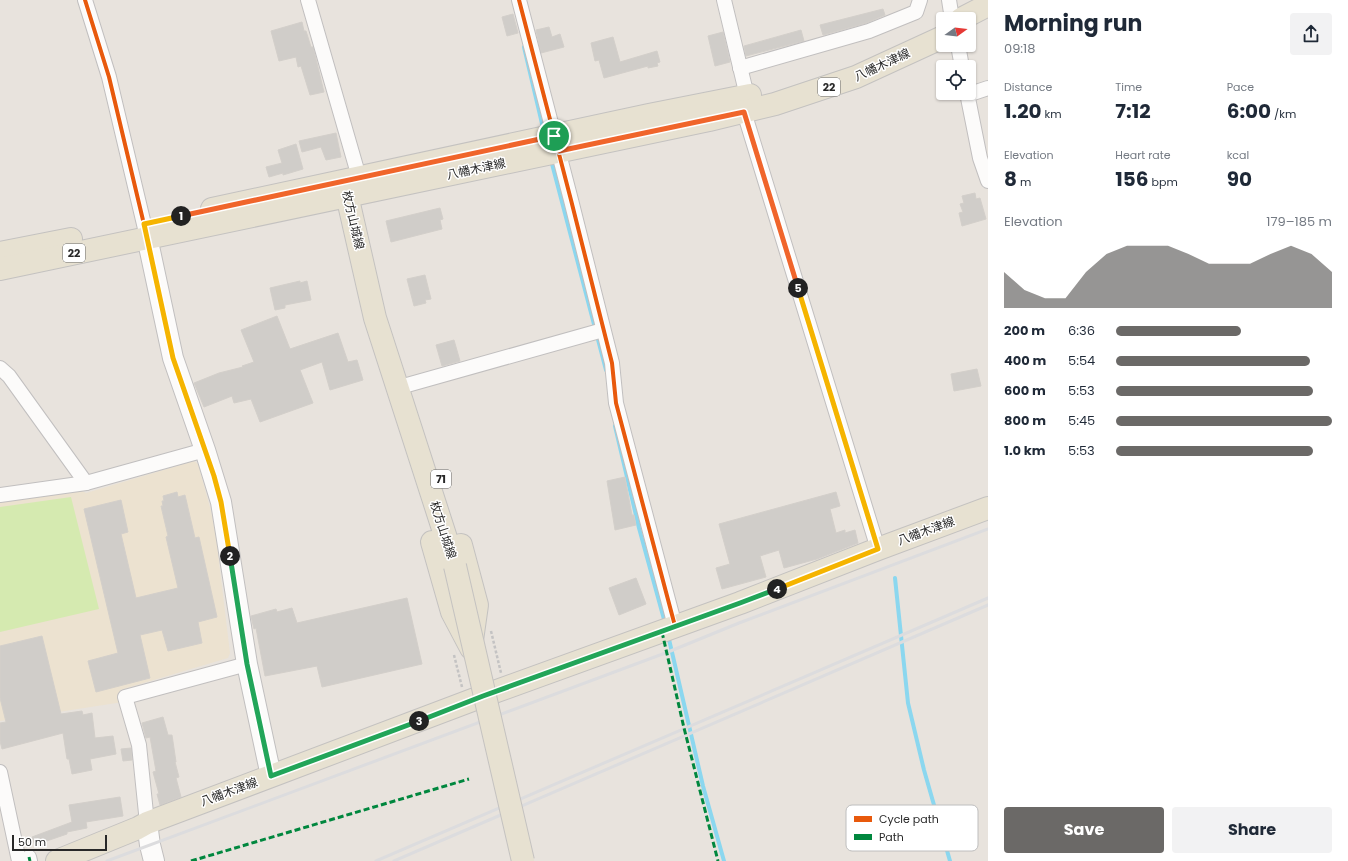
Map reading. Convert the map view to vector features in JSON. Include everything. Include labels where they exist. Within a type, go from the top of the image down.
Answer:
[{"type":"main road","points":[[974,12],[988,5]]},
{"type":"main road","points":[[976,20],[988,14]]},
{"type":"main road","name":"八幡木津線","points":[[745,104],[857,68],[936,31]]},
{"type":"main road","name":"八幡木津線","points":[[0,269],[146,231],[745,104],[806,95],[856,77],[936,40]]},
{"type":"main road","name":"枚方山城線","points":[[353,187],[375,318],[455,566],[523,861]]},
{"type":"main road","name":"八幡木津線","points":[[0,253],[146,231]]},
{"type":"main road","name":"71","points":[[375,318],[407,385],[421,419],[464,556],[477,605],[471,647]]},
{"type":"main road","name":"71","points":[[375,318],[386,381],[408,468],[426,522],[452,612],[471,647],[483,696]]},
{"type":"main road","name":"八幡木津線","points":[[57,861],[147,823],[483,696],[740,603],[988,508]]},
{"type":"street","points":[[85,0],[109,77],[146,231],[173,358],[206,450],[221,502],[226,525],[247,664],[271,776]]},
{"type":"street","points":[[308,0],[353,187]]},
{"type":"street","points":[[519,0],[612,363],[616,403],[675,626]]},
{"type":"street","points":[[724,0],[740,68],[745,104],[878,549]]},
{"type":"street","points":[[740,68],[869,31],[916,12],[920,0]]},
{"type":"street","points":[[949,0],[951,12]]},
{"type":"street","points":[[976,91],[988,88]]},
{"type":"street","points":[[968,100],[980,158],[988,181]]},
{"type":"street","points":[[407,385],[603,330]]},
{"type":"street","points":[[0,368],[9,376],[86,483]]},
{"type":"street","points":[[0,495],[86,483],[206,450]]},
{"type":"street","points":[[154,861],[147,823],[139,745],[125,697],[247,664]]},
{"type":"street","points":[[0,776],[3,806],[26,860]]},
{"type":"shaded area","points":[[194,461],[198,464],[211,511],[216,537],[230,653],[228,658],[120,690],[123,702],[0,721],[0,498],[75,487],[86,493]]},
{"type":"green space","points":[[71,497],[99,609],[0,632],[0,507]]},
{"type":"building","points":[[883,9],[885,15],[866,23],[823,35],[820,25]]},
{"type":"building","points":[[513,14],[518,33],[507,36],[502,17]]},
{"type":"building","points":[[302,22],[311,47],[313,47],[324,92],[310,95],[301,66],[298,67],[296,57],[279,61],[271,31]]},
{"type":"building","points":[[549,27],[552,37],[560,34],[564,47],[541,53],[536,30]]},
{"type":"building","points":[[801,30],[804,41],[746,56],[744,46]]},
{"type":"building","points":[[723,32],[730,62],[715,66],[708,36]]},
{"type":"building","points":[[613,37],[620,62],[657,51],[660,62],[657,63],[658,66],[648,68],[648,66],[604,78],[599,60],[595,61],[591,43]]},
{"type":"building","points":[[336,133],[341,157],[326,160],[321,147],[302,152],[299,141]]},
{"type":"building","points":[[296,144],[303,169],[283,175],[283,173],[269,177],[266,167],[282,163],[278,150]]},
{"type":"building","points":[[975,193],[976,199],[980,198],[986,219],[962,226],[959,213],[963,212],[960,204],[964,203],[962,196]]},
{"type":"building","points":[[440,208],[443,219],[440,220],[442,229],[391,242],[386,221]]},
{"type":"building","points":[[425,275],[431,299],[425,300],[426,303],[414,306],[407,279]]},
{"type":"building","points":[[300,281],[300,283],[307,281],[311,300],[285,305],[285,308],[275,310],[270,288]]},
{"type":"building","points":[[277,316],[290,349],[338,333],[348,362],[357,360],[363,380],[330,390],[322,362],[300,370],[313,403],[260,422],[251,399],[234,403],[232,396],[204,407],[194,383],[254,362],[241,330]]},
{"type":"building","points":[[454,340],[460,361],[442,366],[436,345]]},
{"type":"building","points":[[977,369],[981,386],[954,391],[951,374]]},
{"type":"building","points":[[625,477],[632,515],[634,515],[636,525],[615,530],[607,481]]},
{"type":"building","points":[[177,492],[178,497],[185,495],[195,538],[199,537],[217,617],[198,622],[202,643],[168,651],[162,630],[140,635],[150,678],[96,692],[88,661],[118,653],[84,509],[121,500],[128,532],[121,534],[136,598],[178,588],[166,537],[168,536],[161,506],[163,506],[162,501],[164,501],[163,496]]},
{"type":"building","points":[[836,492],[840,506],[830,509],[836,533],[845,530],[845,533],[855,530],[858,543],[817,559],[784,568],[779,550],[760,556],[766,577],[722,589],[716,568],[730,564],[719,524]]},
{"type":"building","points":[[636,578],[646,604],[619,615],[609,588]]},
{"type":"building","points":[[407,598],[422,664],[322,687],[317,666],[265,676],[256,628],[254,629],[251,616],[276,609],[277,612],[292,608],[297,623]]},
{"type":"building","points":[[42,636],[61,714],[82,711],[83,715],[92,713],[95,738],[113,736],[116,754],[90,759],[92,770],[72,774],[69,759],[67,759],[63,733],[2,749],[0,741],[0,723],[6,722],[0,698],[0,646]]},
{"type":"building","points":[[163,717],[168,735],[172,735],[175,762],[179,777],[176,778],[181,797],[160,805],[157,794],[159,794],[153,772],[156,771],[150,737],[146,738],[142,723]]},
{"type":"building","points":[[131,748],[132,760],[123,761],[121,749]]},
{"type":"building","points":[[120,797],[123,816],[86,822],[87,828],[67,832],[67,834],[35,845],[32,837],[72,822],[69,805]]},
{"type":"waterway","points":[[524,47],[544,132]]},
{"type":"waterway","points":[[551,160],[606,370]]},
{"type":"waterway","points":[[615,426],[639,528],[665,623]]},
{"type":"waterway","points":[[895,578],[908,703],[934,805]]},
{"type":"waterway","points":[[668,635],[703,786],[724,861]]},
{"type":"waterway","points":[[947,851],[950,861]]},
{"type":"railway","points":[[107,861],[668,652],[739,623],[988,529]]},
{"type":"railway","points":[[376,861],[988,598]]},
{"type":"railway","points":[[394,861],[988,605]]},
{"type":"marked path","points":[[662,632],[684,728],[718,861]]},
{"type":"marked path","points":[[191,861],[469,779]]},
{"type":"marked path","points":[[29,857],[30,861]]},
{"type":"cycle path","points":[[85,0],[109,77],[147,237],[173,358],[205,450],[221,502],[247,664],[271,776]]},
{"type":"cycle path","points":[[519,0],[612,363],[616,403],[675,626]]},
{"type":"cycle path","points":[[744,112],[878,549]]},
{"type":"route","points":[[744,112],[878,549],[740,603],[483,696],[271,776],[247,664],[226,525],[221,502],[206,450],[173,358],[144,224],[554,136],[559,151],[744,112]]}]
